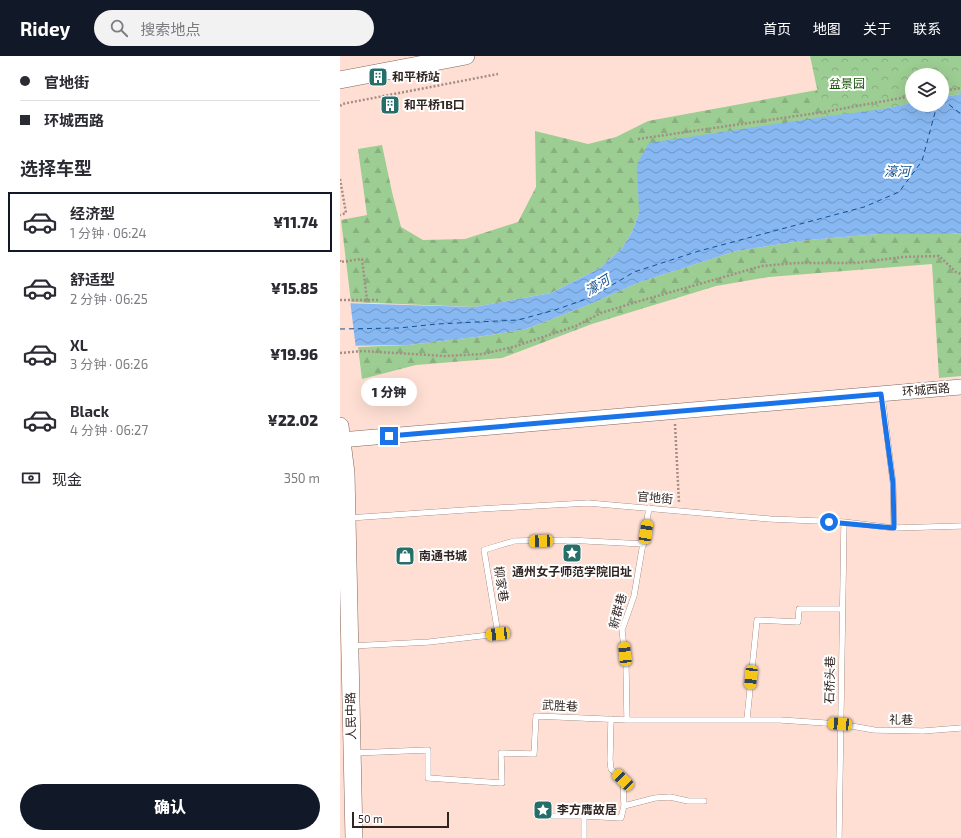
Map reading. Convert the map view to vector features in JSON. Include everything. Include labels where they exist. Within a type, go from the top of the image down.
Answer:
[{"type":"main road","points":[[340,80],[466,56]]},
{"type":"main road","name":"人民中路","points":[[341,435],[346,473],[354,838]]},
{"type":"street","name":"环城西路","points":[[341,435],[674,412],[961,387]]},
{"type":"lane","points":[[881,394],[893,483],[894,528]]},
{"type":"lane","name":"官地街","points":[[347,518],[480,509],[588,504],[770,519],[844,522],[894,528],[961,526]]},
{"type":"lane","name":"新群巷","points":[[627,720],[626,666],[622,630],[634,596],[649,508]]},
{"type":"lane","name":"石桥头巷","points":[[839,838],[844,522]]},
{"type":"lane","name":"柳家巷","points":[[350,647],[429,642],[498,634],[484,550],[514,541],[567,540],[644,544]]},
{"type":"lane","points":[[747,719],[757,620],[798,622],[799,609],[842,608]]},
{"type":"lane","name":"武胜巷","points":[[352,754],[428,750],[428,778],[502,783],[501,753],[534,754],[536,716],[627,720],[747,719],[840,724]]},
{"type":"lane","points":[[542,816],[621,818],[624,806],[623,780],[611,769],[611,719]]},
{"type":"lane","name":"礼巷","points":[[840,724],[874,730],[923,731],[961,728]]},
{"type":"lane","points":[[624,806],[655,798],[670,797],[688,801],[704,801]]},
{"type":"lane","points":[[584,816],[584,838]]},
{"type":"path","points":[[340,106],[342,104],[396,92],[498,74]]},
{"type":"path","points":[[949,89],[961,88]]},
{"type":"path","points":[[638,139],[824,112],[905,97]]},
{"type":"path","points":[[340,179],[346,213],[340,215]]},
{"type":"path","points":[[340,353],[364,351],[446,356],[483,354],[513,347],[576,326],[601,313],[620,307],[762,266],[856,263],[903,257],[939,256],[956,272],[961,274]]},
{"type":"path","points":[[340,260],[340,262],[362,259],[367,300]]},
{"type":"path","points":[[340,300],[378,300]]},
{"type":"path","points":[[674,412],[680,511]]},
{"type":"green space","name":"盆景园","points":[[810,56],[961,56],[961,94],[949,96],[949,68],[905,68],[905,104],[823,117]]},
{"type":"green space","points":[[817,90],[837,94],[905,102],[905,104],[883,109],[640,198],[639,213],[632,232],[622,248],[600,268],[551,293],[474,307],[351,302],[341,220],[367,215],[358,149],[382,145],[401,227],[423,240],[465,239],[518,222],[536,187],[535,131],[588,144],[616,137],[648,121]]},
{"type":"green space","points":[[961,233],[961,376],[939,378],[932,264],[769,277],[716,286],[592,324],[502,358],[416,365],[362,379],[358,347],[408,345],[484,336],[526,329],[588,305],[640,282],[736,251],[808,240],[879,234]]},
{"type":"water","name":"濠河","points":[[961,94],[961,233],[879,234],[808,240],[736,251],[640,282],[588,305],[526,329],[484,336],[408,345],[340,346],[340,303],[474,307],[551,293],[600,268],[622,248],[632,232],[639,213],[637,164],[649,143],[883,109],[905,104],[905,112],[949,112],[949,96]]},
{"type":"pier","points":[[350,300],[356,349],[340,348],[340,301]]},
{"type":"ferry route","points":[[949,105],[961,114]]},
{"type":"ferry route","points":[[340,329],[399,328],[437,324],[518,320],[555,310],[592,297],[634,272],[699,251],[864,207],[899,192],[922,161],[935,112]]},
{"type":"place","name":"和平桥站","points":[[378,77]]},
{"type":"place","name":"和平桥1B口","points":[[390,105]]},
{"type":"place","name":"通州女子师范学院旧址","points":[[572,553]]},
{"type":"place","name":"南通书城","points":[[405,556]]},
{"type":"place","name":"李方膺故居","points":[[543,810]]},
{"type":"route","points":[[389,436],[881,394],[893,483],[894,528],[844,522],[829,522]]}]
